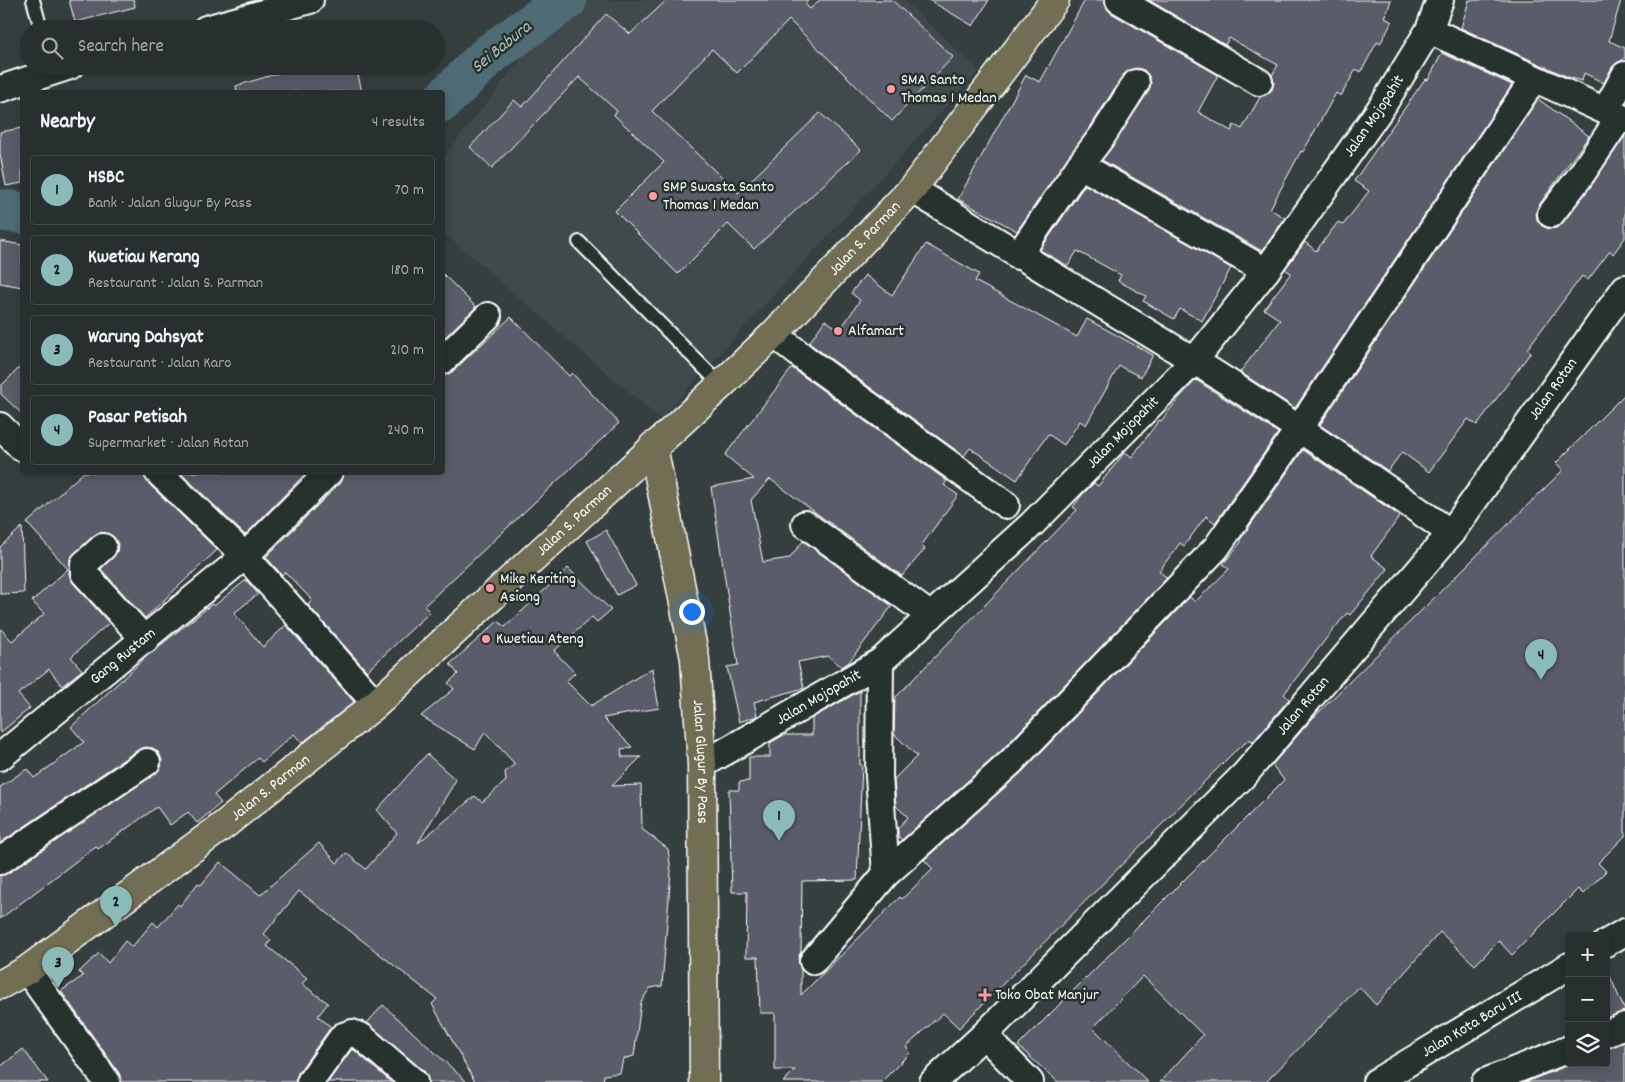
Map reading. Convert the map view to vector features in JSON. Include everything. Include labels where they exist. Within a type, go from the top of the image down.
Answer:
[{"type":"main road","name":"Jalan S. Parman","points":[[0,985],[27,970],[224,825],[376,704],[721,385],[774,334],[912,189],[1054,0]]},
{"type":"main road","name":"Jalan Glugur By Pass","points":[[653,446],[695,659],[702,765],[704,1082]]},
{"type":"street","points":[[238,20],[310,0]]},
{"type":"street","points":[[1119,0],[1259,82]]},
{"type":"street","name":"Jalan Mojopahit","points":[[702,765],[880,662],[1032,524],[1194,361],[1266,271],[1383,105],[1429,30],[1440,0]]},
{"type":"street","points":[[1429,30],[1533,80],[1617,116]]},
{"type":"street","points":[[0,89],[39,75]]},
{"type":"street","points":[[1550,214],[1579,178],[1617,116],[1625,75]]},
{"type":"street","points":[[813,961],[886,874],[1011,762],[1216,548],[1299,430],[1533,80]]},
{"type":"street","points":[[1018,256],[1080,165],[1103,135],[1136,84]]},
{"type":"street","points":[[1080,165],[1266,271]]},
{"type":"street","points":[[912,189],[1018,256],[1194,361],[1451,534]]},
{"type":"street","name":"Jalan Rotan","points":[[933,1082],[984,1034],[1245,774],[1451,534],[1625,288]]},
{"type":"street","points":[[445,358],[488,316]]},
{"type":"street","points":[[774,334],[808,362],[1006,505]]},
{"type":"street","points":[[0,426],[20,446]]},
{"type":"street","points":[[161,475],[245,556],[376,704]]},
{"type":"street","name":"Gang Rustam","points":[[0,758],[245,556],[327,475]]},
{"type":"street","points":[[805,524],[931,616]]},
{"type":"street","points":[[103,547],[84,564],[84,572],[145,640]]},
{"type":"street","points":[[880,662],[878,776],[886,874]]},
{"type":"street","points":[[0,861],[147,762]]},
{"type":"street","points":[[1610,941],[1625,932]]},
{"type":"street","name":"Jalan Kota Baru III","points":[[1376,1082],[1565,968]]},
{"type":"street","points":[[27,970],[108,1082]]},
{"type":"street","points":[[1610,1032],[1625,1026]]},
{"type":"street","points":[[310,1082],[343,1036],[352,1033],[362,1037],[414,1082]]},
{"type":"street","points":[[984,1034],[1030,1082]]},
{"type":"street","points":[[1485,1082],[1565,1051]]},
{"type":"lane","points":[[33,0],[39,20]]},
{"type":"lane","points":[[579,242],[721,385]]},
{"type":"shaded area","name":"SMP Swasta Santo Thomas 1 Medan","points":[[589,0],[904,0],[979,71],[660,419],[445,234],[445,155],[530,48]]},
{"type":"building","points":[[69,0],[134,0],[135,7],[83,20],[74,20]]},
{"type":"building","points":[[667,0],[809,0],[805,4],[810,9],[820,0],[892,0],[953,57],[892,121],[789,20],[737,73],[712,49],[652,111],[738,193],[820,113],[861,150],[754,249],[728,224],[678,274],[615,211],[664,162],[614,115],[617,111],[579,77],[492,168],[470,147],[514,100],[522,107],[606,14],[630,34]]},
{"type":"building","points":[[929,0],[989,0],[973,26]]},
{"type":"building","points":[[1085,0],[1104,0],[1106,7],[1111,13],[1218,75],[1198,112],[1231,131],[1234,125],[1242,129],[1260,97],[1272,90],[1274,83],[1272,75],[1278,65],[1229,38],[1225,45],[1149,0],[1391,0],[1385,18],[1392,22],[1380,44],[1377,42],[1361,72],[1356,69],[1341,96],[1336,93],[1303,152],[1301,151],[1270,209],[1285,218],[1262,251],[1102,160],[1149,91],[1151,83],[1149,76],[1144,70],[1137,68],[1123,75],[1091,126],[1017,231],[958,199],[1026,75],[1040,82]]},
{"type":"building","points":[[1469,0],[1621,0],[1609,41],[1625,48],[1625,58],[1612,67],[1604,83],[1584,73],[1582,81],[1568,77],[1461,28]]},
{"type":"building","points":[[1442,53],[1512,85],[1295,408],[1240,372],[1280,320],[1264,309],[1291,273],[1285,269],[1305,242],[1316,251],[1338,222],[1343,225],[1369,191],[1354,181],[1425,79],[1428,80]]},
{"type":"building","points":[[272,75],[358,75],[362,90],[237,90],[236,86]]},
{"type":"building","points":[[1538,99],[1589,136],[1539,205],[1536,212],[1537,220],[1542,226],[1549,229],[1556,228],[1562,224],[1625,136],[1625,238],[1613,254],[1610,251],[1588,280],[1582,276],[1527,349],[1531,352],[1477,425],[1468,419],[1429,472],[1402,452],[1388,471],[1320,425]]},
{"type":"building","points":[[20,128],[20,183],[6,186],[0,154],[0,132]]},
{"type":"building","points":[[1085,185],[1231,268],[1202,321],[1180,309],[1174,319],[1143,301],[1146,296],[1118,281],[1121,275],[1077,251],[1068,266],[1040,250]]},
{"type":"building","points":[[0,241],[20,245],[20,287],[0,283]]},
{"type":"building","points":[[926,244],[979,274],[975,281],[1077,337],[1087,319],[1153,355],[1141,377],[1119,366],[1086,425],[1080,421],[1064,445],[1048,434],[1017,480],[970,448],[964,456],[809,343],[825,320],[840,330],[860,300],[851,293],[865,275],[892,295]]},
{"type":"building","points":[[445,276],[476,307],[445,337]]},
{"type":"building","points":[[511,317],[569,376],[572,373],[619,423],[424,606],[430,612],[367,671],[308,605],[312,600],[285,572],[282,575],[266,557],[340,483],[343,475],[445,475],[445,375],[452,372]]},
{"type":"building","points":[[20,367],[20,412],[1,394],[1,386]]},
{"type":"building","points":[[792,368],[947,481],[944,485],[958,495],[921,546],[925,549],[902,576],[770,479],[751,500],[763,562],[790,558],[803,541],[892,606],[849,662],[842,667],[828,656],[798,662],[804,688],[754,702],[757,716],[739,722],[727,667],[738,665],[711,487],[754,479],[725,455]]},
{"type":"building","points":[[1196,380],[1278,433],[1215,523],[1206,516],[1184,546],[1180,543],[1159,571],[1167,578],[1001,751],[902,840],[898,836],[898,828],[908,817],[896,806],[894,779],[917,756],[894,734],[895,698],[1077,510],[1073,507],[1082,495],[1094,483],[1098,486],[1125,452],[1132,457],[1159,420],[1161,421]]},
{"type":"building","points":[[1625,394],[1625,836],[1598,863],[1606,871],[1583,894],[1578,889],[1512,955],[1499,941],[1475,965],[1440,932],[1376,1005],[1359,987],[1266,1082],[1160,1082],[1203,1035],[1143,976],[1093,1028],[1148,1082],[1058,1082],[1018,1046],[1284,780],[1272,765],[1311,720],[1563,470],[1556,463]]},
{"type":"building","points":[[1303,450],[1400,516],[1371,556],[1388,569],[1350,615],[1347,613],[1325,640],[1284,694],[1289,699],[1253,742],[1250,739],[1234,752],[959,1028],[943,1013],[906,1047],[911,1052],[881,1082],[783,1082],[795,1070],[775,1070],[775,1013],[760,1013],[758,957],[746,957],[747,892],[732,892],[729,790],[739,790],[739,782],[749,781],[749,757],[770,757],[770,743],[784,735],[812,735],[812,718],[860,691],[860,765],[862,765],[857,880],[802,881],[801,951],[798,959],[801,970],[801,995],[900,897],[902,899],[933,869],[924,860],[1022,772],[1190,597],[1195,602],[1229,569],[1223,564],[1241,542],[1240,540]]},
{"type":"building","points":[[81,475],[144,475],[148,483],[217,550],[145,618],[101,569],[117,552],[118,544],[114,537],[107,533],[99,532],[93,536],[70,558],[69,574],[73,583],[109,623],[71,657],[82,670],[62,686],[49,669],[18,694],[30,708],[0,733],[0,628],[12,641],[44,614],[32,601],[68,569],[27,523]]},
{"type":"building","points":[[183,475],[304,475],[245,535]]},
{"type":"building","points":[[22,527],[24,593],[0,594],[0,547]]},
{"type":"building","points":[[606,530],[636,585],[617,595],[587,541]]},
{"type":"building","points":[[568,568],[611,610],[597,622],[592,617],[554,651],[575,673],[566,681],[591,706],[652,668],[659,708],[603,718],[632,747],[621,749],[622,757],[641,757],[612,786],[641,785],[642,829],[668,849],[671,871],[662,986],[650,988],[641,1002],[634,1056],[623,1059],[620,1073],[604,1075],[603,1082],[475,1082],[432,1004],[437,999],[299,891],[264,934],[271,940],[267,946],[307,978],[302,984],[328,1003],[318,1016],[331,1027],[298,1073],[295,1082],[122,1082],[119,1073],[61,991],[83,976],[79,972],[99,953],[108,963],[125,941],[132,947],[153,922],[158,927],[178,904],[180,906],[198,883],[201,885],[220,862],[260,895],[319,843],[337,863],[346,853],[366,869],[397,833],[377,810],[427,754],[456,780],[418,843],[475,796],[482,802],[506,781],[505,772],[515,764],[485,732],[475,749],[421,716],[454,689],[448,683],[458,674],[450,664],[498,621],[505,627]]},
{"type":"building","points":[[246,580],[258,594],[234,613],[263,647],[286,625],[354,702],[302,743],[294,734],[262,762],[258,758],[214,795],[221,803],[197,823],[188,812],[170,825],[157,807],[98,849],[96,846],[0,919],[0,876],[8,873],[155,774],[161,768],[162,760],[159,753],[153,748],[139,749],[0,843],[0,787],[27,769],[34,778],[84,742],[71,727],[147,656],[212,604],[214,606]]},
{"type":"building","points":[[1610,976],[1625,1011],[1610,1017]]},
{"type":"building","points":[[383,1005],[467,1082],[429,1082],[424,1071],[367,1023]]},
{"type":"building","points":[[1625,1042],[1625,1082],[1526,1082],[1565,1067],[1610,1067],[1610,1048]]},
{"type":"building","points":[[23,1049],[48,1082],[0,1082],[0,1067]]},
{"type":"building","points":[[352,1049],[354,1050],[391,1082],[328,1082]]},
{"type":"waterway","name":"Sei Babura","points":[[445,98],[490,54],[566,0]]},
{"type":"waterway","name":"Sei Babura","points":[[0,210],[20,213]]},
{"type":"place","name":"SMA Santo Thomas 1 Medan","points":[[891,89]]},
{"type":"place","name":"SMP Swasta Santo Thomas 1 Medan","points":[[653,196]]},
{"type":"place","name":"Alfamart","points":[[838,331]]},
{"type":"place","name":"Mike Keriting Asiong","points":[[490,588]]},
{"type":"place","name":"Kwetiau Ateng","points":[[486,639]]},
{"type":"place","name":"Pasar Petisah","points":[[1541,680]]},
{"type":"place","name":"HSBC","points":[[779,841]]},
{"type":"place","name":"Kwetiau Kerang","points":[[116,927]]},
{"type":"place","name":"Warung Dahsyat","points":[[58,988]]},
{"type":"place","name":"Toko Obat Manjur","points":[[985,995]]}]
